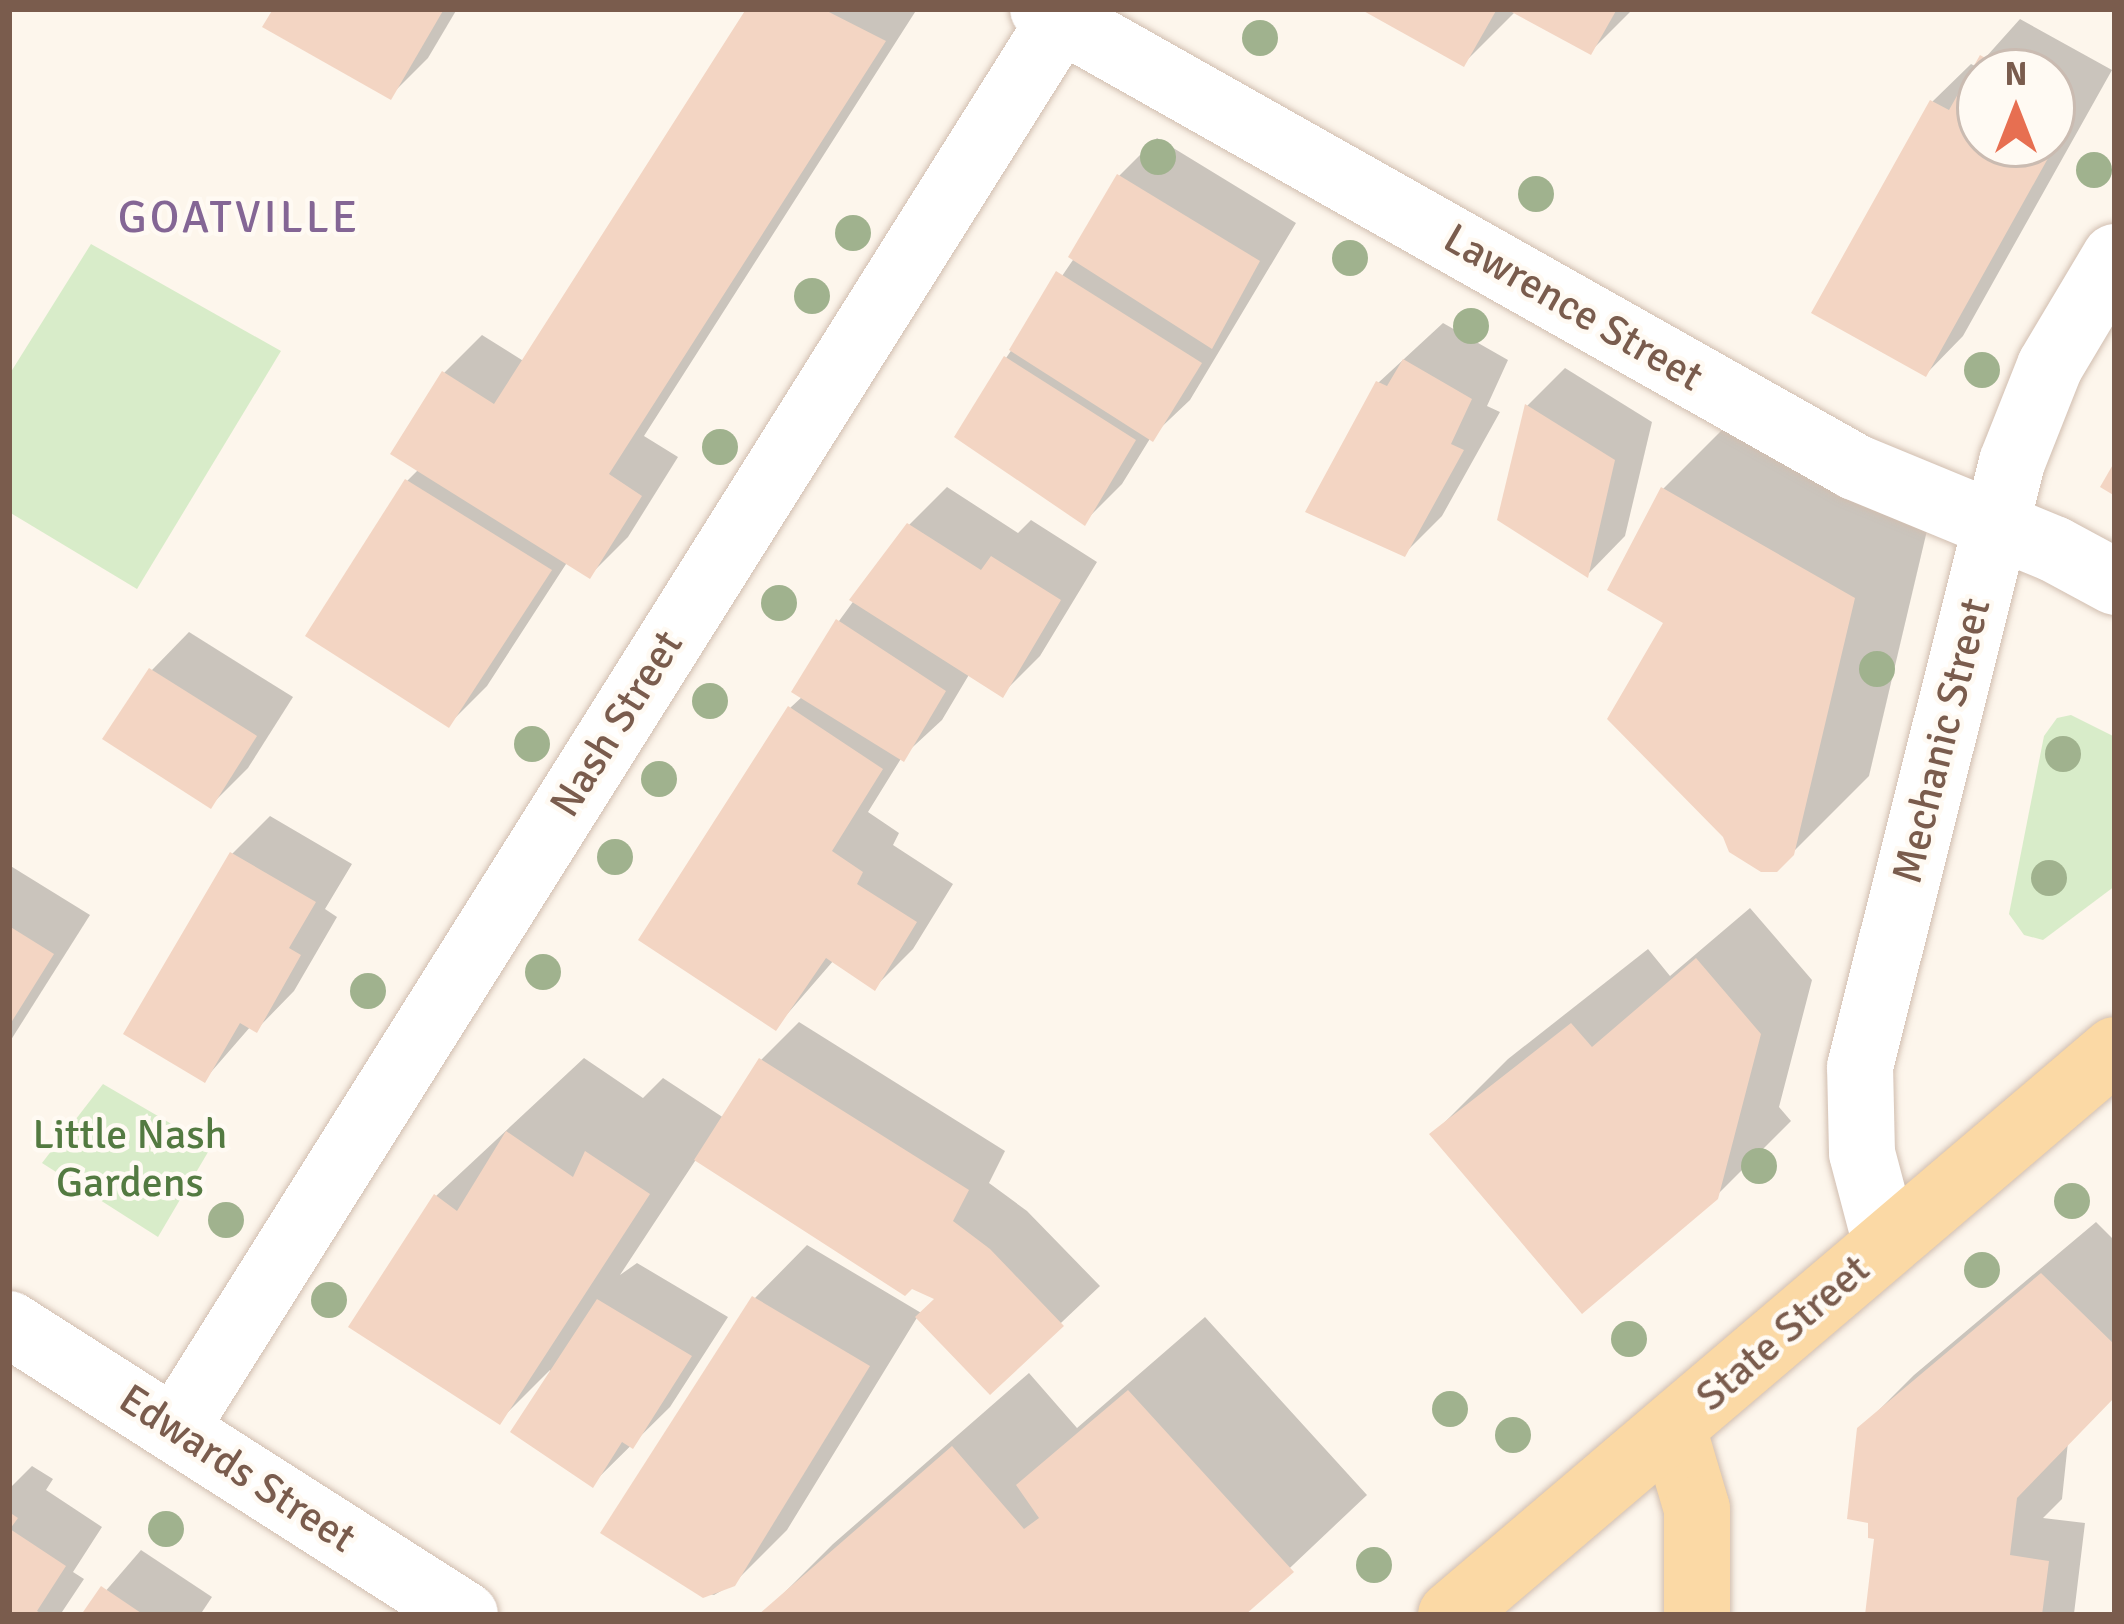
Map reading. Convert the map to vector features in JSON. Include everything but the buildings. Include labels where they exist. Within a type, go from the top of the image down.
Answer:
[{"type":"main road","name":"State Street","points":[[1451,1615],[2115,1049]]},
{"type":"main road","points":[[1672,1427],[1697,1509],[1697,1615]]},
{"type":"street","name":"Lawrence Street","points":[[1052,14],[1855,467],[2115,582]]},
{"type":"street","name":"Nash Street","points":[[175,1429],[1052,14]]},
{"type":"street","name":"Mechanic Street","points":[[1886,1244],[1862,1153],[1860,1067],[1995,525],[2030,410],[2115,257]]},
{"type":"street","name":"Edwards Street","points":[[9,1324],[465,1615]]},
{"type":"green space","points":[[91,244],[281,351],[137,589],[9,512],[9,375]]},
{"type":"green space","points":[[2071,715],[2115,737],[2115,886],[2043,940],[2024,935],[2009,914],[2044,736],[2057,718]]},
{"type":"green space","name":"Little Nash Gardens","points":[[103,1084],[211,1147],[158,1237],[42,1163]]},
{"type":"district","name":"GOATVILLE","points":[[239,218]]}]
